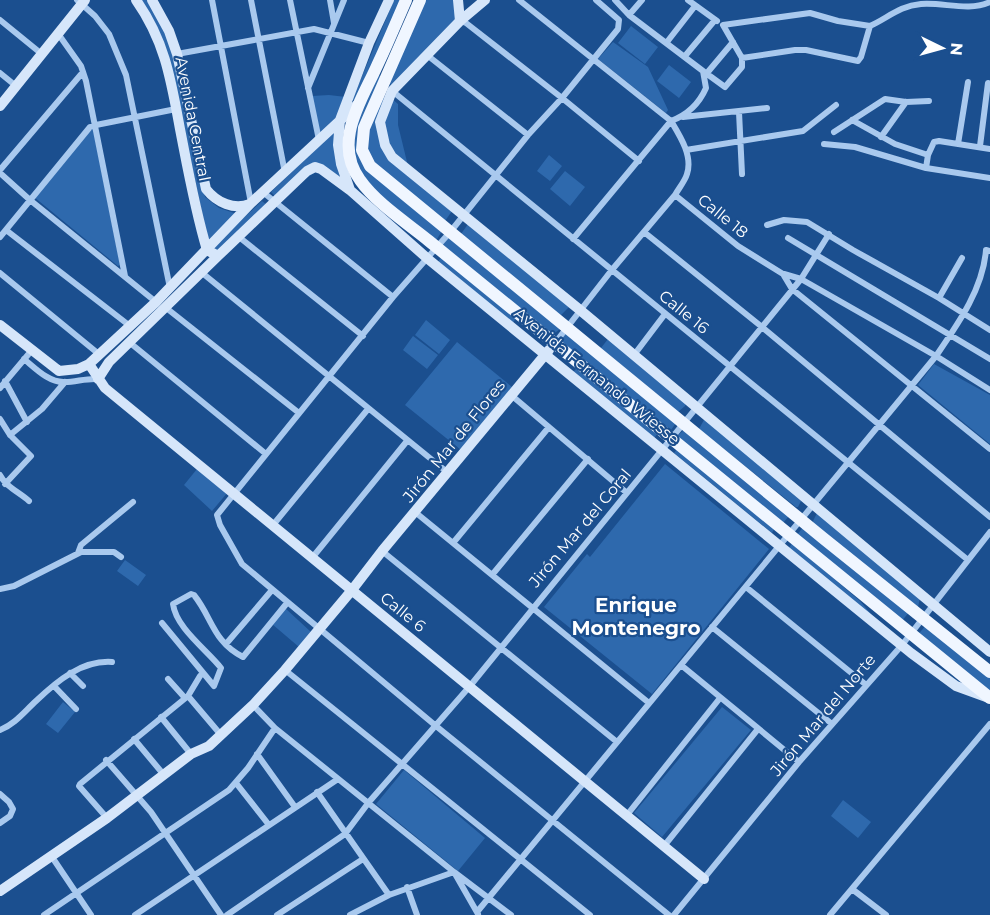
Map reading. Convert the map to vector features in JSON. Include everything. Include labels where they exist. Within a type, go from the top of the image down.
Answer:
[{"type":"main road","name":"Avenida Central","points":[[136,0],[154,28],[162,46],[196,213],[207,250]]},
{"type":"main road","name":"Avenida Central","points":[[152,0],[169,31],[177,54],[206,189],[213,198],[233,206],[251,203]]},
{"type":"main road","name":"Avenida Fernando Wiesse","points":[[389,0],[369,43],[340,120],[341,164],[351,191],[428,259],[663,450],[910,634],[990,698]]},
{"type":"main road","name":"Avenida Fernando Wiesse","points":[[406,0],[360,102],[350,130],[348,148],[351,163],[358,177],[374,195],[437,248],[671,439],[902,645],[956,686],[990,698]]},
{"type":"main road","name":"Avenida Fernando Wiesse","points":[[420,0],[388,83],[364,128],[362,145],[366,159],[374,170],[990,672]]},
{"type":"main road","points":[[458,0],[460,21]]},
{"type":"main road","name":"Avenida Fernando Wiesse","points":[[485,0],[460,21],[427,55],[388,83],[380,122],[384,145],[392,157],[580,310],[990,652]]},
{"type":"main road","points":[[0,106],[59,35],[82,1]]},
{"type":"main road","points":[[377,67],[388,83]]},
{"type":"main road","points":[[98,379],[109,362],[160,305],[170,288],[251,203],[360,102]]},
{"type":"main road","points":[[0,325],[59,371],[78,369],[89,364],[130,326],[201,272],[307,171],[315,168],[321,169],[351,191]]},
{"type":"main road","points":[[207,250],[219,256]]},
{"type":"main road","name":"Jirón Mar de Flores","points":[[0,891],[107,818],[191,754],[209,746],[253,705],[352,590],[555,343]]},
{"type":"main road","name":"Calle 6","points":[[89,364],[105,388],[704,879]]},
{"type":"street","points":[[212,0],[251,203]]},
{"type":"street","points":[[251,0],[285,173]]},
{"type":"street","points":[[291,0],[319,140]]},
{"type":"street","points":[[330,0],[334,23]]},
{"type":"street","points":[[308,88],[344,0]]},
{"type":"street","points":[[519,0],[671,121],[686,150],[803,131],[836,105]]},
{"type":"street","points":[[596,0],[620,20],[618,29],[562,98],[528,135],[428,259],[393,297],[217,515],[238,560],[318,629],[669,915]]},
{"type":"street","points":[[615,0],[629,15],[725,87],[742,67],[742,58],[723,25],[687,0]]},
{"type":"street","points":[[629,15],[642,0]]},
{"type":"street","points":[[82,1],[109,34],[119,55],[135,117],[170,288]]},
{"type":"street","points":[[742,58],[795,50],[858,61],[870,26],[893,11],[920,4],[971,7],[990,2]]},
{"type":"street","points":[[667,42],[695,6]]},
{"type":"street","points":[[723,25],[810,13],[838,21],[870,26]]},
{"type":"street","points":[[0,20],[43,55]]},
{"type":"street","points":[[685,56],[715,20]]},
{"type":"street","points":[[460,21],[466,23],[562,98],[639,161]]},
{"type":"street","points":[[177,54],[314,29],[369,43]]},
{"type":"street","points":[[59,35],[74,54],[83,72],[126,276]]},
{"type":"street","points":[[682,117],[704,92],[705,72],[733,42]]},
{"type":"street","points":[[427,55],[528,135]]},
{"type":"street","points":[[83,72],[0,171],[30,200],[299,413]]},
{"type":"street","points":[[0,73],[16,86]]},
{"type":"street","points":[[958,144],[968,82]]},
{"type":"street","name":"Calle 16","points":[[388,83],[495,176],[968,560]]},
{"type":"street","points":[[980,146],[988,84]]},
{"type":"street","points":[[834,132],[885,99],[906,102],[929,101]]},
{"type":"street","points":[[881,137],[906,102]]},
{"type":"street","points":[[573,239],[671,121],[682,117],[767,108]]},
{"type":"street","points":[[0,237],[90,128],[176,109]]},
{"type":"street","points":[[739,112],[742,174]]},
{"type":"street","points":[[852,120],[895,144],[928,155]]},
{"type":"street","points":[[926,168],[928,155],[934,142],[990,149]]},
{"type":"street","points":[[824,144],[855,147],[926,168],[990,178]]},
{"type":"street","name":"Calle 18","points":[[686,150],[687,174],[675,195],[738,246],[783,274],[792,289],[913,384],[990,449]]},
{"type":"street","points":[[264,193],[393,297]]},
{"type":"street","name":"Jirón Mar de Flores","points":[[555,343],[611,271],[675,195]]},
{"type":"street","points":[[768,225],[784,220],[807,222],[990,330]]},
{"type":"street","points":[[6,230],[130,326]]},
{"type":"street","points":[[644,232],[990,516]]},
{"type":"street","name":"Jirón Mar del Coral","points":[[227,915],[345,834],[369,802],[470,686],[801,279],[829,234]]},
{"type":"street","points":[[238,237],[363,336]]},
{"type":"street","points":[[788,238],[990,359]]},
{"type":"street","points":[[454,872],[478,913],[936,356],[979,283],[988,250]]},
{"type":"street","points":[[939,298],[962,258]]},
{"type":"street","points":[[201,272],[447,472]]},
{"type":"street","points":[[0,273],[100,355]]},
{"type":"street","points":[[783,274],[801,279],[936,356],[990,390]]},
{"type":"street","points":[[634,355],[665,314]]},
{"type":"street","points":[[129,342],[266,454]]},
{"type":"street","points":[[0,388],[32,350]]},
{"type":"street","points":[[24,359],[56,381],[98,379]]},
{"type":"street","points":[[5,381],[27,422]]},
{"type":"street","points":[[10,435],[42,409],[65,382]]},
{"type":"street","points":[[511,394],[627,493]]},
{"type":"street","points":[[273,525],[369,409]]},
{"type":"street","points":[[0,419],[10,435],[31,456],[4,484]]},
{"type":"street","points":[[453,543],[549,427]]},
{"type":"street","points":[[312,558],[407,441]]},
{"type":"street","points":[[492,575],[588,459]]},
{"type":"street","points":[[0,475],[4,484],[19,492],[29,501]]},
{"type":"street","points":[[78,553],[81,545],[133,502]]},
{"type":"street","points":[[415,512],[649,703]]},
{"type":"street","name":"Jirón Mar del Norte","points":[[674,915],[799,762],[865,684],[902,645],[990,532]]},
{"type":"street","points":[[382,551],[618,742]]},
{"type":"street","points":[[0,589],[14,586],[78,553],[114,552],[121,557]]},
{"type":"street","points":[[746,587],[865,684]]},
{"type":"street","points":[[226,644],[272,590]]},
{"type":"street","points":[[162,623],[215,686],[221,668],[183,625],[175,612],[174,604],[191,594],[194,595],[214,631],[241,657],[287,603]]},
{"type":"street","points":[[712,627],[832,724]]},
{"type":"street","points":[[0,730],[11,725],[70,673],[89,663],[112,662]]},
{"type":"street","points":[[681,665],[799,762]]},
{"type":"street","points":[[285,669],[590,915]]},
{"type":"street","points":[[70,673],[83,686]]},
{"type":"street","points":[[107,818],[79,786],[80,784],[106,760],[187,697],[200,676]]},
{"type":"street","points":[[168,679],[221,735]]},
{"type":"street","points":[[54,686],[76,709]]},
{"type":"street","points":[[627,815],[720,698]]},
{"type":"street","points":[[253,705],[275,728],[511,915]]},
{"type":"street","points":[[161,717],[191,754]]},
{"type":"street","points":[[830,915],[990,724]]},
{"type":"street","points":[[44,915],[229,790],[275,728]]},
{"type":"street","points":[[664,846],[758,729]]},
{"type":"street","points":[[134,739],[164,775]]},
{"type":"street","points":[[257,754],[295,807]]},
{"type":"street","points":[[106,760],[166,833],[221,915]]},
{"type":"street","points":[[135,915],[338,778]]},
{"type":"street","points":[[236,783],[269,825]]},
{"type":"street","points":[[317,792],[389,895]]},
{"type":"street","points":[[0,794],[13,809],[9,816],[0,823]]},
{"type":"street","points":[[52,857],[91,915]]},
{"type":"street","points":[[276,915],[363,859]]},
{"type":"street","points":[[350,915],[407,887],[454,872]]},
{"type":"street","points":[[407,887],[417,915]]},
{"type":"street","points":[[852,889],[886,915]]},
{"type":"shaded area","points":[[140,0],[150,0],[164,25],[186,102],[205,197],[219,208],[237,214],[209,244],[169,61]]},
{"type":"shaded area","points":[[394,0],[402,0],[356,100],[352,100]]},
{"type":"shaded area","points":[[422,0],[456,0],[457,20],[392,85],[388,83]]},
{"type":"shaded area","points":[[631,26],[658,47],[645,64],[618,43]]},
{"type":"shaded area","points":[[613,42],[648,67],[668,110],[666,113],[598,59]]},
{"type":"shaded area","points":[[669,65],[691,82],[679,98],[657,81]]},
{"type":"shaded area","points":[[377,75],[384,77],[359,146],[442,231],[437,239],[378,195],[357,166],[352,151],[353,135]]},
{"type":"shaded area","points":[[385,89],[379,141],[452,211],[445,221],[376,166],[367,149],[367,131]]},
{"type":"shaded area","points":[[312,96],[346,97],[339,119],[320,137]]},
{"type":"shaded area","points":[[391,98],[398,104],[398,125],[408,166],[396,158],[383,129]]},
{"type":"shaded area","points":[[92,129],[120,265],[118,266],[34,197]]},
{"type":"shaded area","points":[[337,129],[344,184],[324,167],[276,197],[271,192]]},
{"type":"shaded area","points":[[549,155],[562,166],[550,181],[537,171]]},
{"type":"shaded area","points":[[565,171],[585,187],[570,206],[550,189]]},
{"type":"shaded area","points":[[262,201],[267,205],[219,252],[211,248]]},
{"type":"shaded area","points":[[468,224],[569,307],[560,316],[461,234]]},
{"type":"shaded area","points":[[450,235],[560,329],[552,335],[443,245]]},
{"type":"shaded area","points":[[442,256],[517,317],[512,324],[438,262]]},
{"type":"shaded area","points":[[426,320],[450,340],[439,354],[415,335]]},
{"type":"shaded area","points":[[566,332],[676,423],[671,430],[668,431],[560,342]]},
{"type":"shaded area","points":[[413,336],[438,355],[427,369],[403,350]]},
{"type":"shaded area","points":[[608,339],[686,403],[685,406],[678,412],[601,348]]},
{"type":"shaded area","points":[[457,342],[512,387],[461,450],[405,405]]},
{"type":"shaded area","points":[[934,364],[990,395],[990,444],[918,385]]},
{"type":"shaded area","points":[[577,368],[657,434],[653,440],[572,373]]},
{"type":"shaded area","points":[[705,418],[801,501],[798,507],[699,429]]},
{"type":"shaded area","points":[[684,430],[789,516],[783,523],[676,437]]},
{"type":"shaded area","points":[[677,449],[774,529],[772,533],[674,453]]},
{"type":"shaded area","points":[[665,464],[769,549],[652,694],[544,607],[587,554],[590,557]]},
{"type":"shaded area","points":[[197,469],[228,492],[212,511],[184,485]]},
{"type":"shaded area","points":[[817,513],[920,598],[918,607],[814,525],[813,521]]},
{"type":"shaded area","points":[[804,526],[910,611],[901,622],[797,535]]},
{"type":"shaded area","points":[[792,543],[860,601],[875,619],[788,550]]},
{"type":"shaded area","points":[[125,560],[146,575],[138,586],[117,571]]},
{"type":"shaded area","points":[[285,608],[311,632],[299,647],[272,624]]},
{"type":"shaded area","points":[[927,624],[990,675],[990,694],[916,637]]},
{"type":"shaded area","points":[[63,702],[75,712],[58,733],[46,724]]},
{"type":"shaded area","points":[[722,707],[751,730],[662,837],[634,813]]},
{"type":"shaded area","points":[[404,770],[485,838],[458,871],[376,804]]},
{"type":"shaded area","points":[[843,800],[871,822],[858,838],[831,816]]},
{"type":"district","name":"Enrique Montenegro","points":[[636,616]]}]
